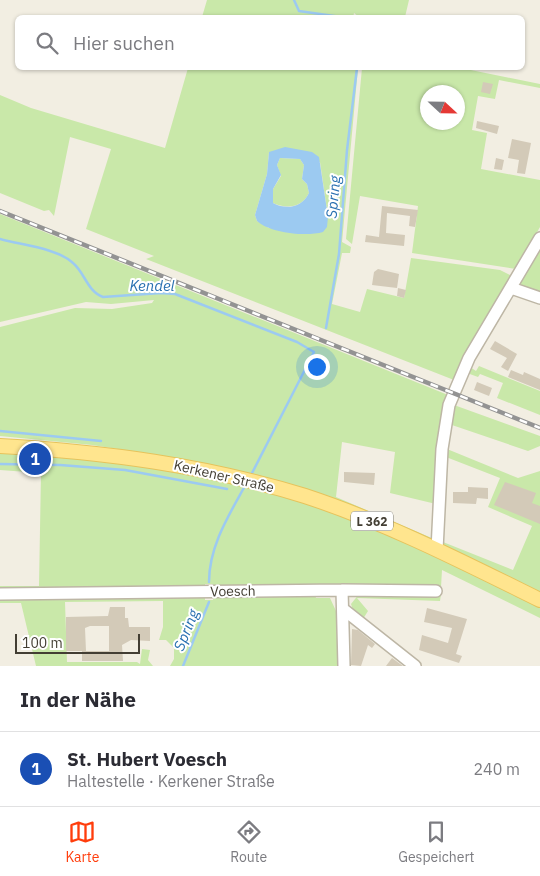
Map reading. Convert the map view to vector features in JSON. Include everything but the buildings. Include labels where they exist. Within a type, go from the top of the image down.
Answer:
[{"type":"main road","name":"Kerkener Straße","points":[[0,446],[140,458],[248,480],[331,506],[437,550]]},
{"type":"main road","name":"L 362","points":[[437,550],[540,600]]},
{"type":"street","points":[[437,550],[442,449],[447,413],[465,366],[540,238]]},
{"type":"street","points":[[511,288],[540,298]]},
{"type":"street","points":[[342,590],[344,666]]},
{"type":"street","name":"Voesch","points":[[0,594],[342,590],[436,591]]},
{"type":"street","points":[[343,609],[415,666]]},
{"type":"green space","points":[[207,0],[409,0],[405,15],[356,15],[354,13],[354,15],[203,15]]},
{"type":"green space","points":[[187,70],[358,70],[342,242],[351,247],[350,253],[342,253],[332,304],[360,312],[367,289],[404,298],[411,258],[500,270],[512,278],[454,380],[146,259],[154,256],[86,229],[111,149],[70,137],[54,216],[49,210],[44,211],[0,193],[0,95],[31,108],[165,148]],"holes":[[[269,152],[320,162],[328,217],[269,228],[257,221],[255,215],[267,174]]]},
{"type":"green space","points":[[362,70],[471,70],[540,84],[540,88],[499,80],[495,99],[478,96],[472,130],[487,133],[481,169],[540,180],[540,227],[516,269],[412,253],[418,206],[360,196],[352,244],[346,239]]},
{"type":"green space","points":[[280,158],[300,159],[304,165],[302,179],[307,184],[309,193],[302,202],[293,206],[273,203],[273,189],[281,176],[277,165]]},
{"type":"green space","points":[[0,214],[448,395],[436,504],[390,493],[395,452],[342,442],[336,497],[434,539],[429,542],[293,499],[375,529],[540,606],[540,618],[442,570],[441,587],[213,588],[213,584],[205,584],[205,588],[0,590],[0,586],[39,586],[41,473],[0,470],[0,451],[163,456],[92,445],[0,436],[0,327],[75,308],[112,309],[152,303],[154,300],[111,304],[86,302],[0,322]]},
{"type":"green space","points":[[540,247],[540,296],[516,287]]},
{"type":"green space","points":[[479,366],[540,391],[540,415],[497,398],[503,383],[480,374],[478,377],[467,373],[470,367],[476,371]]},
{"type":"green space","points":[[454,405],[540,436],[540,446],[528,451],[449,424]]},
{"type":"green space","points":[[447,449],[518,478],[540,471],[540,594],[446,548],[443,542],[513,570],[532,526],[488,507],[500,478],[446,457]]},
{"type":"green space","points":[[359,594],[441,594],[440,601],[357,598],[368,611],[363,619],[353,610],[351,604]]},
{"type":"green space","points":[[205,595],[205,600],[213,600],[214,595],[315,595],[316,598],[330,598],[336,611],[338,666],[170,666],[174,659],[174,648],[166,640],[159,640],[163,627],[163,601],[65,602],[67,662],[137,662],[140,664],[142,649],[150,650],[148,660],[153,666],[36,666],[21,603],[0,603],[0,597]]},
{"type":"water","points":[[285,147],[312,152],[319,157],[328,217],[327,227],[323,232],[307,234],[288,233],[270,228],[257,221],[255,215],[267,174],[269,152]],"holes":[[[280,158],[300,159],[304,165],[302,179],[307,184],[309,193],[306,198],[298,205],[288,207],[273,203],[273,189],[281,175],[277,165]]]},
{"type":"waterway","name":"Spring","points":[[294,0],[299,11],[327,15]]},
{"type":"waterway","name":"Spring","points":[[326,328],[339,254],[347,150],[357,70]]},
{"type":"waterway","name":"Kendel","points":[[0,239],[48,250],[66,258],[77,267],[93,291],[103,297],[161,293],[175,294],[297,342],[314,352],[251,475]]},
{"type":"waterway","points":[[0,431],[101,441]]},
{"type":"waterway","points":[[0,464],[60,465],[125,470],[227,489]]},
{"type":"waterway","name":"Spring","points":[[209,582],[212,556],[216,543],[246,484]]},
{"type":"waterway","name":"Spring","points":[[183,666],[209,602]]},
{"type":"railway","points":[[0,211],[540,428]]},
{"type":"place","name":"St. Hubert Voesch","points":[[35,459]]}]
